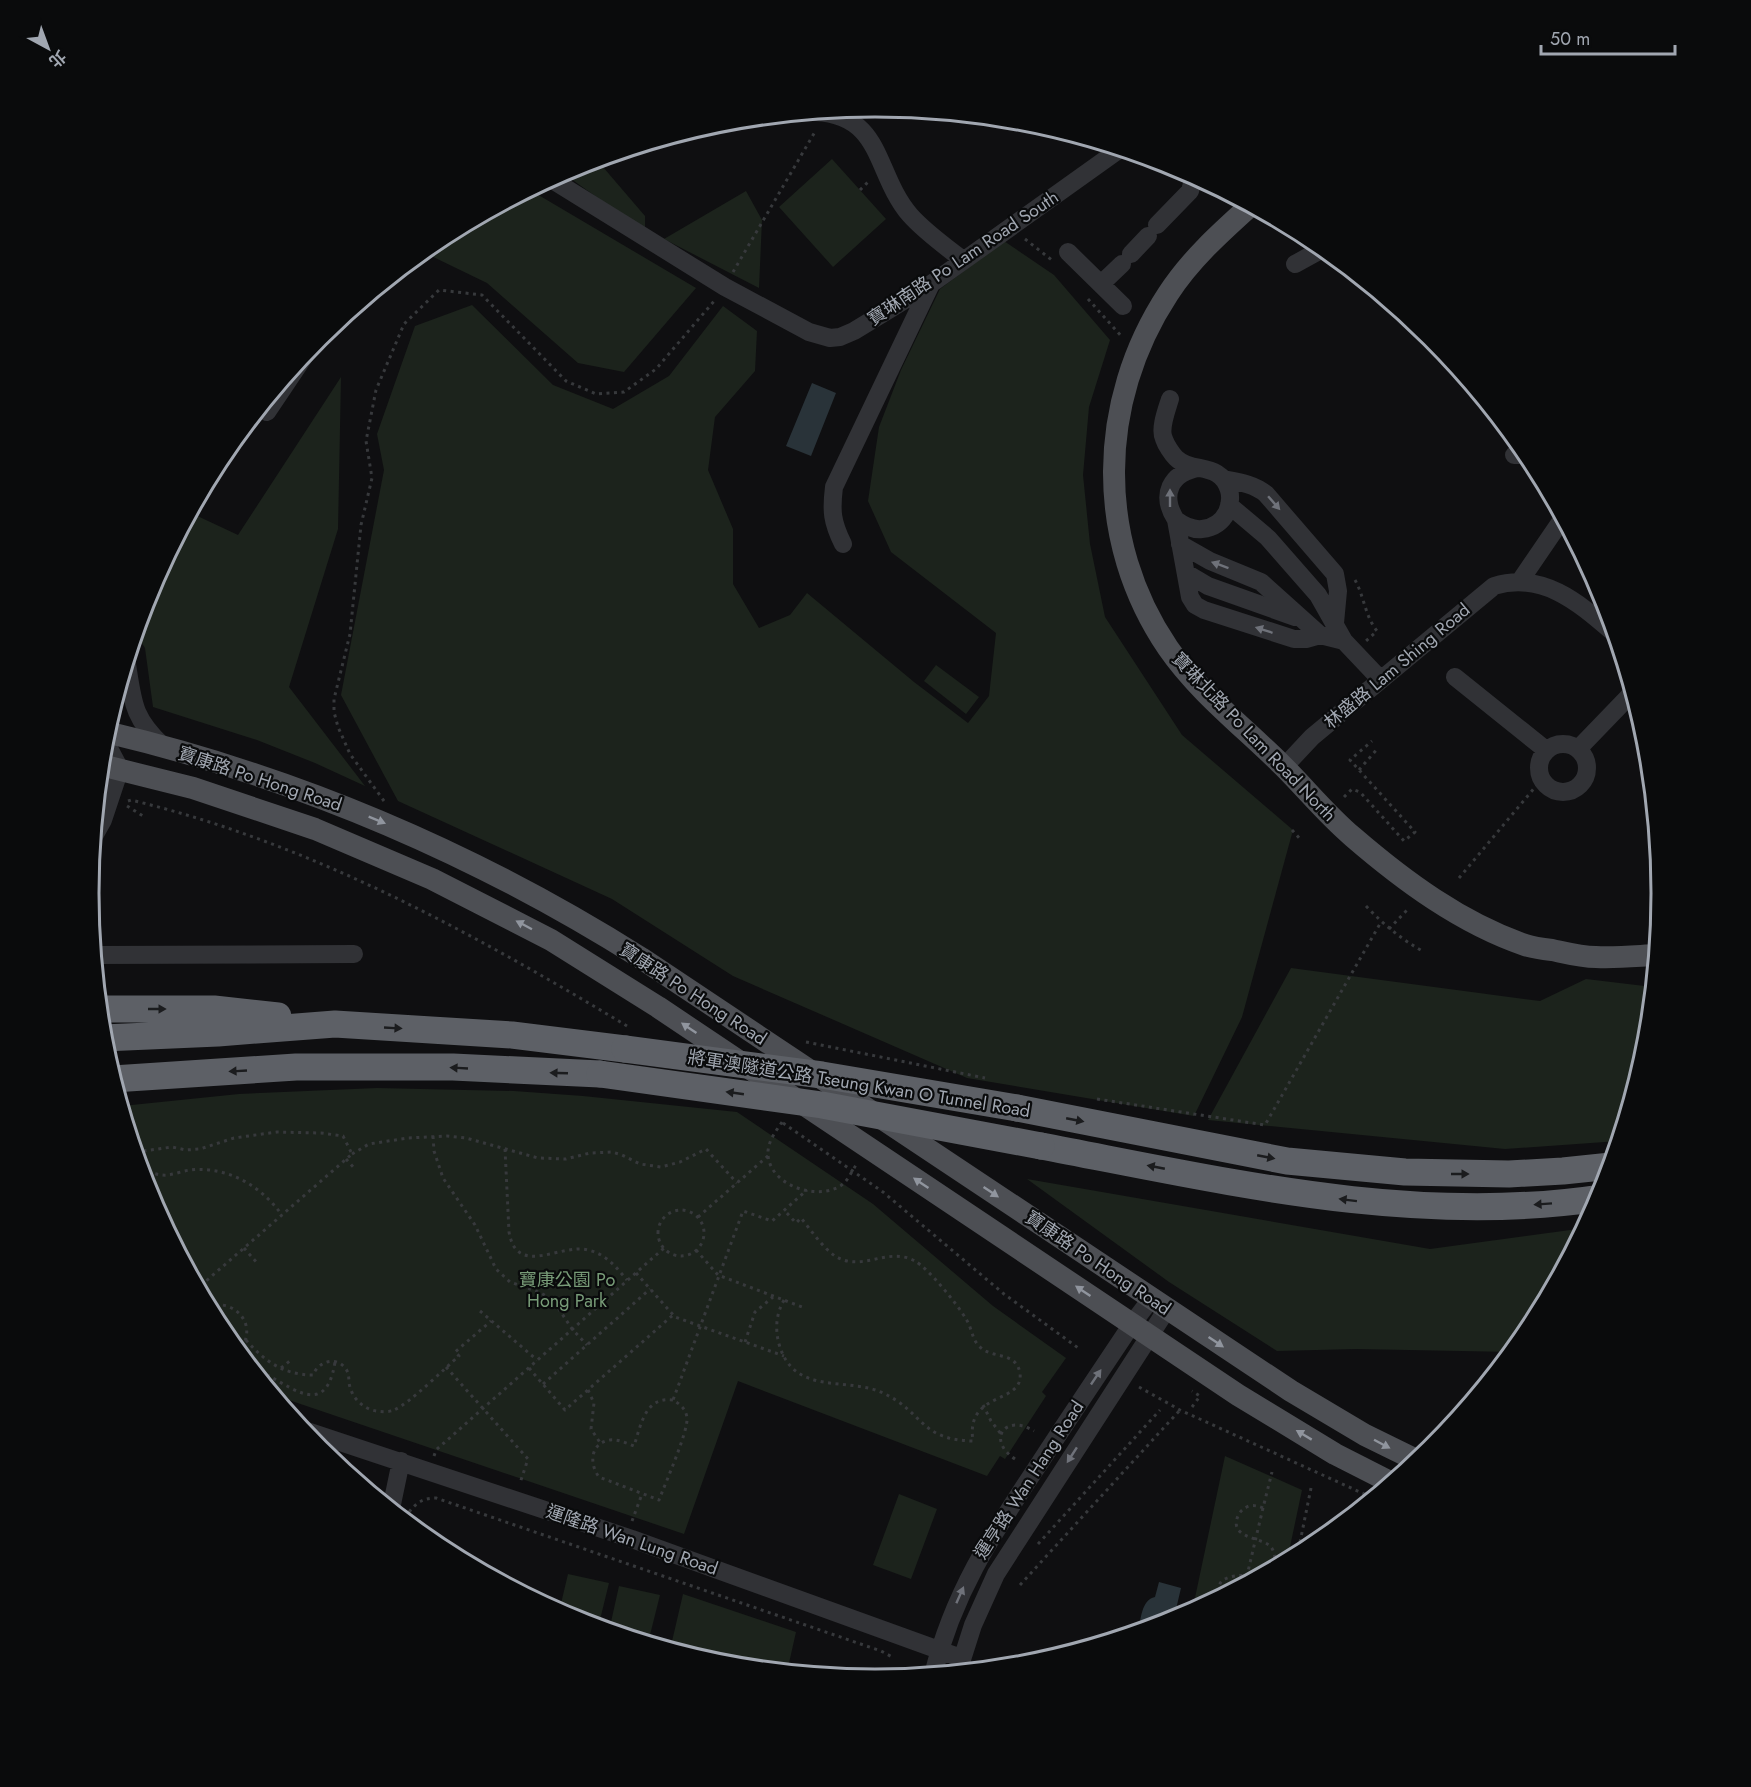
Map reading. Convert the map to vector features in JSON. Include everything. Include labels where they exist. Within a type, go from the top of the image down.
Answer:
[{"type":"highway","points":[[108,1009],[214,1009],[335,1024]]},
{"type":"highway","name":"將軍澳隧道公路 Tseung Kwan O Tunnel Road","points":[[113,1038],[335,1024],[501,1034],[822,1075],[1017,1108],[1287,1161],[1393,1171],[1509,1174],[1563,1172],[1602,1167]]},
{"type":"highway","name":"將軍澳隧道公路 Tseung Kwan O Tunnel Road","points":[[122,1079],[327,1067],[453,1067],[600,1074],[822,1105],[1271,1189],[1383,1204],[1481,1207],[1589,1199]]},
{"type":"main road","name":"寶琳北路 Po Lam Road North","points":[[1245,211],[1195,258],[1168,294],[1146,333],[1129,374],[1118,418],[1113,463],[1114,508],[1126,561],[1148,616],[1170,650],[1206,692],[1352,836],[1421,891],[1470,921],[1526,946],[1593,957],[1649,955]]},
{"type":"main road","name":"寶康路 Po Hong Road","points":[[116,734],[163,746],[309,793],[401,830],[471,862],[567,913],[785,1054],[1291,1392],[1365,1435],[1410,1457]]},
{"type":"main road","name":"寶康路 Po Hong Road","points":[[111,767],[194,788],[315,829],[432,879],[551,940],[658,1007],[1285,1424],[1335,1454],[1384,1479]]},
{"type":"street","points":[[846,118],[856,123],[867,134],[892,187],[909,214],[963,260]]},
{"type":"street","name":"寶琳南路 Po Lam Road South","points":[[560,184],[724,287],[809,332],[830,338],[854,332],[931,284],[1113,154]]},
{"type":"street","points":[[1101,284],[1190,191],[1192,185]]},
{"type":"street","points":[[1295,264],[1314,253]]},
{"type":"street","points":[[1064,259],[1101,284],[1123,306]]},
{"type":"street","points":[[843,544],[834,526],[832,507],[834,488],[931,284]]},
{"type":"street","points":[[1170,399],[1162,435],[1177,468],[1168,498],[1176,520],[1190,597],[1195,605],[1204,610],[1294,639],[1306,639],[1320,635]]},
{"type":"street","points":[[1177,468],[1209,469],[1223,478],[1247,483],[1266,494],[1335,574],[1338,591],[1335,623]]},
{"type":"street","points":[[1176,520],[1191,529],[1204,529],[1222,520],[1229,505],[1230,496],[1223,478]]},
{"type":"street","points":[[1229,505],[1268,538],[1318,595],[1344,641],[1380,679]]},
{"type":"street","points":[[1559,525],[1520,581],[1545,585],[1572,599],[1604,625]]},
{"type":"street","points":[[1180,544],[1210,561],[1261,582],[1320,635],[1344,641]]},
{"type":"street","points":[[1186,573],[1208,586],[1303,619]]},
{"type":"street","name":"林盛路 Lam Shing Road","points":[[1284,767],[1312,738],[1483,593],[1494,586],[1520,581]]},
{"type":"street","points":[[1455,677],[1546,750]]},
{"type":"street","points":[[130,678],[137,715],[147,731],[163,746]]},
{"type":"street","points":[[1578,749],[1627,698]]},
{"type":"street","points":[[1562,744],[1578,749],[1586,762],[1587,769],[1585,777],[1575,789],[1560,792],[1546,786],[1541,780],[1539,764],[1546,750],[1562,744]]},
{"type":"street","points":[[104,815],[111,767]]},
{"type":"street","points":[[102,956],[354,954]]},
{"type":"street","name":"運亨路 Wan Hang Road","points":[[935,1667],[962,1589],[990,1537],[1132,1324],[1159,1304]]},
{"type":"street","name":"運亨路 Wan Hang Road","points":[[960,1665],[984,1599],[1006,1558],[1151,1336],[1159,1304]]},
{"type":"street","name":"運隆路 Wan Lung Road","points":[[317,1433],[632,1539],[939,1650],[960,1665]]},
{"type":"street","points":[[393,1501],[401,1461]]},
{"type":"path","points":[[372,785],[343,740],[334,712],[334,699],[350,634],[361,525],[372,478],[366,441],[375,390],[404,324],[439,290],[482,295],[566,381],[596,394],[624,392],[656,369],[724,287],[819,120]]},
{"type":"path","points":[[1009,227],[1064,259]]},
{"type":"path","points":[[1102,315],[1123,338]]},
{"type":"path","points":[[1344,797],[1352,789],[1360,792],[1404,841],[1415,832],[1350,760],[1372,741]]},
{"type":"path","points":[[1359,770],[1378,748]]},
{"type":"path","points":[[1459,878],[1541,780]]},
{"type":"path","points":[[1292,830],[1300,839]]},
{"type":"path","points":[[1366,906],[1404,941],[1424,951]]},
{"type":"path","points":[[1389,929],[1407,909]]},
{"type":"path","points":[[1088,1098],[1265,1125],[1381,922]]},
{"type":"path","points":[[785,1054],[800,1041],[995,1080]]},
{"type":"path","points":[[786,1117],[773,1136],[768,1155],[771,1167],[781,1180],[807,1191],[822,1191],[843,1184],[856,1165]]},
{"type":"path","points":[[143,1151],[172,1148],[200,1149],[255,1134],[299,1131],[343,1137],[352,1154]]},
{"type":"path","points":[[204,1283],[346,1159],[369,1144],[433,1136],[466,1138],[538,1158],[567,1159],[590,1153],[612,1152],[640,1164],[661,1167],[681,1162],[706,1149],[737,1183]]},
{"type":"path","points":[[433,1136],[434,1151],[443,1178],[475,1225],[496,1269],[510,1282],[541,1293],[553,1300],[572,1329],[587,1345]]},
{"type":"path","points":[[505,1148],[508,1232],[518,1251],[524,1255],[537,1257],[567,1249],[586,1249],[604,1256],[627,1280]]},
{"type":"path","points":[[698,1217],[768,1155]]},
{"type":"path","points":[[346,1159],[354,1168]]},
{"type":"path","points":[[151,1173],[166,1175],[203,1169],[230,1174],[265,1194],[282,1215]]},
{"type":"path","points":[[673,1400],[743,1211],[772,1221],[807,1191]]},
{"type":"path","points":[[679,1210],[686,1210],[698,1217],[704,1230],[703,1238],[696,1250],[683,1256],[664,1248],[658,1235],[661,1221],[666,1216],[679,1210]]},
{"type":"path","points":[[783,1300],[777,1321],[777,1335],[785,1356],[799,1372],[811,1380],[825,1384],[855,1385],[883,1393],[908,1409],[933,1433],[952,1440],[973,1441],[975,1418],[983,1406],[1005,1396],[1016,1387],[1020,1374],[1018,1367],[1008,1357],[991,1354],[975,1342],[962,1312],[921,1265],[904,1256],[895,1255],[860,1263],[844,1260],[830,1251],[801,1218],[796,1223],[784,1210]]},
{"type":"path","points":[[244,1248],[258,1264]]},
{"type":"path","points":[[436,1450],[664,1248]]},
{"type":"path","points":[[696,1250],[718,1275],[802,1307]]},
{"type":"path","points":[[636,1273],[675,1317],[785,1356]]},
{"type":"path","points":[[543,1384],[651,1289]]},
{"type":"path","points":[[745,1342],[755,1312],[774,1296]]},
{"type":"path","points":[[217,1305],[226,1304],[234,1308],[245,1322],[246,1340],[243,1344]]},
{"type":"path","points":[[480,1311],[537,1360]]},
{"type":"path","points":[[529,1368],[565,1410],[673,1315]]},
{"type":"path","points":[[246,1340],[264,1359],[295,1374],[313,1375],[319,1366],[335,1361],[345,1367],[356,1399],[362,1405],[377,1411],[394,1410],[459,1356],[455,1352],[491,1321]]},
{"type":"path","points":[[280,1368],[291,1360]]},
{"type":"path","points":[[266,1374],[295,1392],[308,1395],[326,1387],[333,1376],[335,1361]]},
{"type":"path","points":[[446,1367],[528,1459],[519,1485]]},
{"type":"path","points":[[1185,1386],[1200,1396],[1192,1407]]},
{"type":"path","points":[[1139,1387],[1180,1410],[1366,1495]]},
{"type":"path","points":[[588,1390],[594,1403],[591,1429],[601,1444]]},
{"type":"path","points":[[673,1400],[685,1410],[686,1426],[659,1500],[599,1478],[592,1463],[593,1454],[601,1444],[612,1440],[634,1446],[650,1406],[657,1401],[673,1400]]},
{"type":"path","points":[[983,1406],[1001,1435]]},
{"type":"path","points":[[1031,1552],[1160,1410]]},
{"type":"path","points":[[1020,1585],[1180,1410]]},
{"type":"path","points":[[1015,1459],[1004,1451],[1000,1440],[1004,1430],[1015,1424],[1021,1424],[1034,1431]]},
{"type":"path","points":[[1217,1591],[1225,1579],[1247,1575],[1272,1472]]},
{"type":"path","points":[[1300,1544],[1311,1488]]},
{"type":"path","points":[[632,1523],[642,1494]]},
{"type":"path","points":[[414,1505],[425,1498],[436,1498],[881,1651],[894,1658]]},
{"type":"path","points":[[1263,1508],[1247,1507],[1242,1510],[1237,1520],[1240,1532],[1244,1536],[1269,1545],[1273,1550],[1275,1559]]},
{"type":"green space","points":[[832,159],[886,219],[833,267],[779,207]]},
{"type":"green space","points":[[603,167],[645,216],[645,232],[571,179]]},
{"type":"green space","points":[[746,191],[762,220],[759,288],[664,239]]},
{"type":"green space","points":[[538,194],[696,288],[624,372],[578,363],[487,283],[432,256],[487,221]]},
{"type":"green space","points":[[1004,241],[1054,275],[1110,340],[1089,407],[1083,475],[1090,544],[1105,617],[1182,735],[1293,830],[1242,1017],[1194,1116],[967,1078],[733,976],[612,899],[398,801],[341,695],[384,470],[377,434],[415,326],[472,305],[553,385],[613,409],[669,376],[723,306],[757,331],[755,371],[715,417],[708,470],[733,529],[733,584],[759,628],[790,615],[807,593],[914,682],[968,723],[989,696],[996,633],[891,552],[868,501],[879,427],[901,370],[940,289]]},
{"type":"green space","points":[[341,377],[338,529],[289,687],[365,786],[257,740],[153,707],[145,648],[141,642],[179,550],[197,516],[238,535]]},
{"type":"green space","points":[[936,665],[979,697],[966,714],[924,681]]},
{"type":"green space","points":[[1291,968],[1540,1001],[1586,979],[1646,986],[1637,1045],[1626,1094],[1611,1142],[1505,1149],[1208,1120]]},
{"type":"green space","name":"寶康公園 Po Hong Park","points":[[377,1088],[514,1091],[737,1112],[873,1204],[993,1306],[1066,1358],[1042,1392],[1046,1396],[1005,1459],[1000,1456],[987,1476],[738,1381],[684,1534],[287,1400],[259,1366],[203,1282],[158,1191],[128,1105],[239,1094]]},
{"type":"green space","points":[[1027,1179],[1430,1249],[1576,1229],[1548,1282],[1502,1352],[1356,1349],[1277,1351],[1169,1282]]},
{"type":"green space","points":[[1225,1456],[1302,1490],[1289,1550],[1264,1566],[1194,1601]]},
{"type":"green space","points":[[899,1494],[937,1509],[911,1579],[873,1565]]},
{"type":"green space","points":[[568,1574],[609,1583],[600,1619],[561,1603]]},
{"type":"green space","points":[[619,1586],[660,1595],[650,1636],[611,1623]]},
{"type":"green space","points":[[683,1594],[796,1632],[789,1664],[724,1655],[672,1643]]},
{"type":"shaded area","points":[[812,383],[836,393],[811,456],[786,446]]},
{"type":"shaded area","points":[[1159,1582],[1181,1588],[1176,1610],[1140,1624],[1144,1606],[1155,1597]]}]
